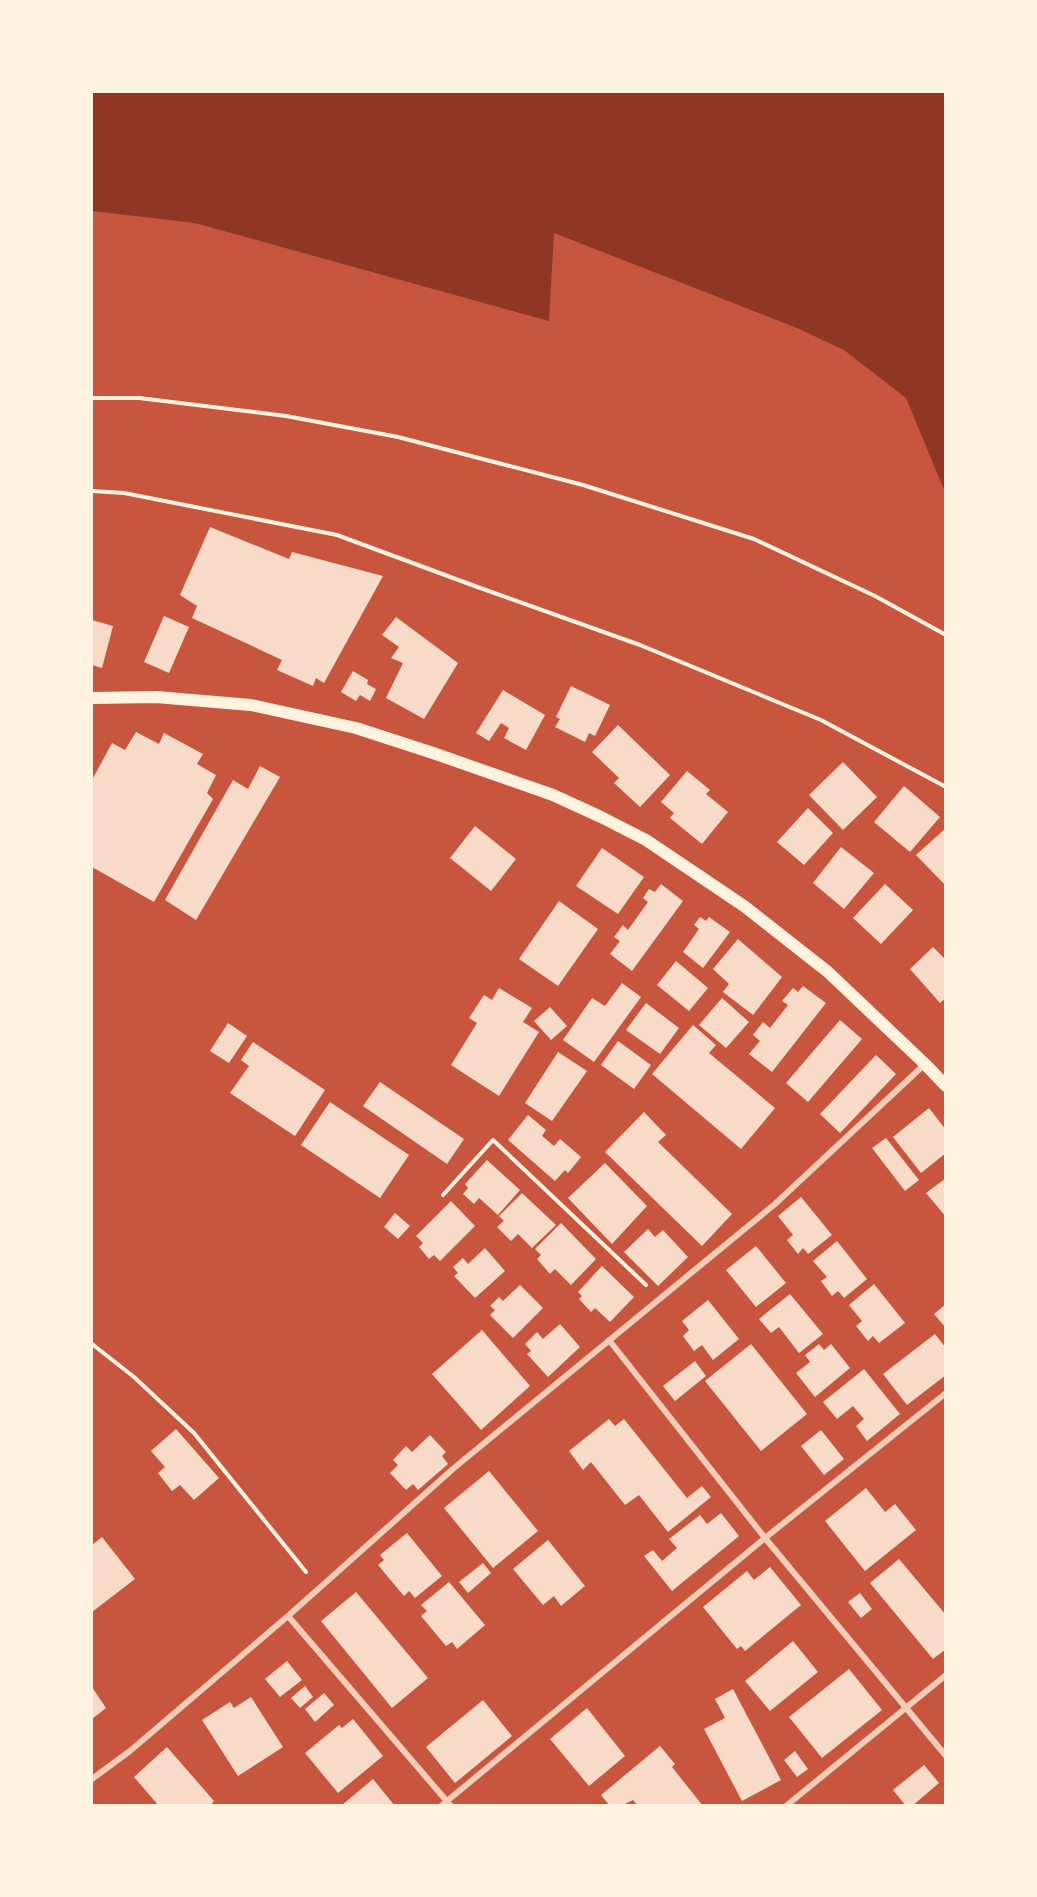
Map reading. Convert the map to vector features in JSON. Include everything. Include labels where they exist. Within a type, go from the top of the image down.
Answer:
[{"type":"main road","points":[[92,698],[156,697],[251,705],[356,728],[434,753],[562,800],[601,817],[646,840],[744,906],[828,972],[926,1064],[945,1086]]},
{"type":"street","points":[[92,1779],[130,1751],[320,1589],[454,1468],[775,1204],[926,1064]]},
{"type":"street","points":[[609,1340],[765,1538],[945,1756]]},
{"type":"street","points":[[441,1806],[449,1803],[765,1538],[945,1393]]},
{"type":"street","points":[[288,1616],[449,1803]]},
{"type":"street","points":[[786,1806],[945,1676]]},
{"type":"path","points":[[92,398],[139,398],[286,416],[398,437],[583,485],[754,539],[875,596],[945,635]]},
{"type":"path","points":[[92,491],[124,494],[337,535],[640,645],[821,720],[945,786]]},
{"type":"path","points":[[443,1195],[493,1140],[660,1299]]},
{"type":"path","points":[[92,1344],[134,1377],[194,1433],[320,1589]]},
{"type":"shaded area","points":[[92,92],[945,92],[945,492],[906,398],[844,350],[797,328],[554,233],[549,321],[195,223],[92,211]]},
{"type":"building","points":[[210,527],[289,559],[292,552],[383,576],[324,683],[316,678],[313,686],[277,670],[282,660],[192,618],[197,606],[180,595]]},
{"type":"building","points":[[164,616],[189,627],[169,673],[144,662]]},
{"type":"building","points":[[396,617],[458,663],[424,719],[386,698],[403,663],[391,658],[399,647],[382,635]]},
{"type":"building","points":[[92,620],[113,626],[102,668],[92,665]]},
{"type":"building","points":[[353,671],[368,680],[367,684],[376,689],[370,701],[360,695],[356,701],[341,692]]},
{"type":"building","points":[[571,686],[610,705],[595,736],[589,733],[585,742],[555,727],[560,719],[556,717]]},
{"type":"building","points":[[503,690],[545,715],[526,750],[504,738],[509,728],[501,723],[489,741],[476,733]]},
{"type":"building","points":[[618,725],[670,775],[640,807],[614,783],[619,778],[592,752]]},
{"type":"building","points":[[136,732],[159,744],[164,733],[203,754],[197,764],[216,775],[207,793],[213,799],[154,902],[92,867],[92,780],[112,743],[125,750]]},
{"type":"building","points":[[843,762],[877,797],[843,830],[809,795]]},
{"type":"building","points":[[260,766],[280,777],[196,920],[165,900],[233,780],[248,789]]},
{"type":"building","points":[[687,771],[710,790],[706,794],[728,812],[702,844],[670,818],[674,813],[661,802]]},
{"type":"building","points":[[904,786],[940,817],[910,852],[874,822]]},
{"type":"building","points":[[808,808],[833,833],[804,865],[777,842]]},
{"type":"building","points":[[475,826],[516,859],[491,891],[450,858]]},
{"type":"building","points":[[946,828],[946,886],[916,855]]},
{"type":"building","points":[[841,847],[874,873],[844,909],[813,883]]},
{"type":"building","points":[[602,848],[644,877],[618,914],[576,886]]},
{"type":"building","points":[[661,884],[683,901],[632,971],[610,954],[620,941],[614,937],[623,925],[628,930],[648,902],[643,898],[649,889],[655,892]]},
{"type":"building","points":[[885,884],[913,910],[881,944],[853,918]]},
{"type":"building","points":[[559,901],[598,929],[558,986],[519,959]]},
{"type":"building","points":[[700,917],[706,921],[709,917],[730,932],[703,968],[683,952],[699,929],[694,925]]},
{"type":"building","points":[[738,939],[782,977],[753,1015],[723,992],[729,984],[713,969]]},
{"type":"building","points":[[933,947],[946,960],[946,998],[940,1003],[910,969]]},
{"type":"building","points":[[676,961],[708,988],[689,1011],[657,985]]},
{"type":"building","points":[[622,983],[641,997],[594,1062],[563,1040],[592,998],[605,1006]]},
{"type":"building","points":[[803,986],[826,1003],[772,1072],[749,1054],[760,1041],[753,1035],[763,1022],[770,1028],[788,1005],[782,1001],[793,988],[798,992]]},
{"type":"building","points":[[499,988],[532,1008],[523,1022],[539,1032],[499,1096],[451,1065],[477,1023],[469,1018],[484,995],[492,1000]]},
{"type":"building","points":[[722,998],[749,1022],[726,1048],[699,1025]]},
{"type":"building","points":[[646,1003],[679,1028],[660,1054],[626,1030]]},
{"type":"building","points":[[550,1007],[567,1026],[551,1040],[534,1021]]},
{"type":"building","points":[[840,1020],[862,1039],[808,1102],[786,1083]]},
{"type":"building","points":[[228,1023],[247,1036],[229,1063],[210,1051]]},
{"type":"building","points":[[693,1025],[716,1045],[709,1053],[775,1108],[741,1149],[652,1074]]},
{"type":"building","points":[[618,1041],[651,1065],[634,1089],[601,1065]]},
{"type":"building","points":[[253,1042],[325,1090],[295,1136],[230,1093],[249,1066],[241,1060]]},
{"type":"building","points":[[558,1052],[587,1071],[552,1121],[525,1103]]},
{"type":"building","points":[[876,1055],[896,1074],[840,1133],[820,1114]]},
{"type":"building","points":[[380,1082],[464,1139],[447,1164],[363,1106]]},
{"type":"building","points":[[330,1102],[409,1155],[380,1198],[301,1145]]},
{"type":"building","points":[[929,1108],[946,1130],[946,1153],[921,1173],[893,1137]]},
{"type":"building","points":[[644,1112],[666,1135],[658,1142],[732,1214],[702,1246],[605,1152]]},
{"type":"building","points":[[528,1115],[546,1130],[542,1136],[554,1146],[560,1139],[581,1157],[568,1173],[565,1170],[555,1181],[508,1140]]},
{"type":"building","points":[[886,1138],[919,1180],[905,1191],[872,1148]]},
{"type":"building","points":[[487,1160],[520,1190],[498,1215],[479,1198],[474,1204],[463,1194],[468,1188],[465,1184]]},
{"type":"building","points":[[605,1163],[647,1206],[612,1244],[568,1198]]},
{"type":"building","points":[[946,1178],[946,1217],[926,1193]]},
{"type":"building","points":[[522,1193],[556,1225],[532,1248],[518,1234],[511,1241],[497,1227],[504,1221],[499,1216]]},
{"type":"building","points":[[801,1197],[832,1235],[808,1254],[803,1248],[798,1254],[787,1240],[793,1235],[778,1216]]},
{"type":"building","points":[[451,1201],[475,1226],[440,1261],[434,1255],[429,1259],[419,1247],[423,1243],[416,1236]]},
{"type":"building","points":[[395,1213],[410,1226],[398,1239],[384,1227]]},
{"type":"building","points":[[561,1223],[596,1259],[571,1285],[555,1269],[550,1274],[537,1259],[541,1255],[535,1249]]},
{"type":"building","points":[[648,1229],[655,1237],[663,1230],[688,1257],[658,1286],[624,1252]]},
{"type":"building","points":[[837,1241],[867,1279],[844,1298],[838,1291],[832,1296],[821,1281],[827,1277],[813,1261]]},
{"type":"building","points":[[756,1246],[786,1283],[756,1307],[726,1270]]},
{"type":"building","points":[[485,1248],[505,1271],[475,1298],[454,1276],[458,1273],[453,1267],[463,1258],[468,1264]]},
{"type":"building","points":[[602,1266],[634,1297],[610,1322],[595,1308],[591,1312],[579,1299],[582,1296],[578,1292]]},
{"type":"building","points":[[874,1284],[905,1323],[879,1343],[873,1336],[868,1341],[856,1326],[862,1321],[849,1305]]},
{"type":"building","points":[[520,1285],[543,1308],[513,1338],[490,1315],[495,1310],[490,1306],[499,1297],[503,1301]]},
{"type":"building","points":[[790,1294],[823,1334],[799,1353],[779,1327],[771,1333],[759,1319]]},
{"type":"building","points":[[708,1300],[739,1339],[713,1360],[702,1345],[694,1351],[683,1336],[689,1330],[682,1321]]},
{"type":"building","points":[[946,1304],[946,1328],[934,1314]]},
{"type":"building","points":[[560,1324],[580,1347],[548,1377],[527,1354],[531,1351],[525,1344],[537,1332],[543,1339]]},
{"type":"building","points":[[482,1330],[530,1386],[481,1430],[432,1374]]},
{"type":"building","points":[[935,1334],[946,1348],[946,1375],[907,1405],[883,1374]]},
{"type":"building","points":[[751,1344],[807,1414],[761,1451],[705,1381]]},
{"type":"building","points":[[819,1344],[824,1350],[831,1344],[850,1368],[815,1397],[796,1373],[810,1362],[805,1355]]},
{"type":"building","points":[[695,1361],[706,1376],[675,1401],[663,1386]]},
{"type":"building","points":[[864,1369],[900,1414],[867,1441],[856,1426],[864,1419],[853,1406],[837,1419],[823,1402]]},
{"type":"building","points":[[609,1419],[615,1426],[624,1419],[687,1498],[702,1486],[711,1497],[668,1532],[639,1495],[625,1505],[591,1462],[583,1470],[569,1451]]},
{"type":"building","points":[[176,1429],[219,1478],[194,1500],[180,1485],[172,1491],[158,1473],[165,1467],[151,1451]]},
{"type":"building","points":[[821,1430],[844,1459],[824,1475],[801,1446]]},
{"type":"building","points":[[430,1435],[446,1452],[442,1456],[448,1464],[418,1490],[413,1484],[406,1490],[390,1473],[398,1465],[393,1460],[406,1446],[412,1452]]},
{"type":"building","points":[[489,1471],[538,1531],[493,1568],[444,1508]]},
{"type":"building","points":[[866,1488],[885,1512],[895,1504],[916,1530],[865,1571],[825,1521]]},
{"type":"building","points":[[721,1513],[739,1536],[672,1591],[644,1556],[653,1550],[662,1561],[677,1548],[669,1539],[700,1515],[707,1524]]},
{"type":"building","points":[[407,1533],[442,1576],[415,1598],[409,1591],[404,1596],[378,1565],[384,1560],[380,1555]]},
{"type":"building","points":[[102,1537],[135,1579],[92,1612],[92,1545]]},
{"type":"building","points":[[548,1540],[585,1586],[561,1606],[554,1596],[543,1605],[513,1569]]},
{"type":"building","points":[[899,1559],[946,1615],[946,1649],[933,1659],[870,1583]]},
{"type":"building","points":[[483,1563],[491,1573],[468,1593],[459,1582]]},
{"type":"building","points":[[770,1567],[801,1605],[745,1651],[741,1646],[737,1649],[703,1607],[747,1571],[754,1580]]},
{"type":"building","points":[[449,1582],[485,1625],[457,1649],[452,1642],[446,1646],[421,1616],[427,1611],[421,1605]]},
{"type":"building","points":[[356,1592],[428,1678],[392,1708],[321,1621]]},
{"type":"building","points":[[860,1593],[872,1609],[861,1618],[848,1602]]},
{"type":"building","points":[[793,1641],[818,1672],[770,1711],[745,1681]]},
{"type":"building","points":[[287,1661],[302,1680],[280,1697],[265,1679]]},
{"type":"building","points":[[849,1669],[882,1710],[822,1758],[789,1717]]},
{"type":"building","points":[[305,1686],[313,1697],[300,1708],[291,1698]]},
{"type":"building","points":[[92,1687],[106,1708],[92,1719]]},
{"type":"building","points":[[733,1689],[781,1780],[742,1801],[704,1729],[725,1718],[715,1699]]},
{"type":"building","points":[[324,1693],[334,1705],[315,1722],[305,1709]]},
{"type":"building","points":[[251,1697],[283,1747],[238,1776],[202,1720],[230,1702],[234,1708]]},
{"type":"building","points":[[483,1700],[512,1736],[455,1783],[426,1747]]},
{"type":"building","points":[[587,1708],[625,1756],[589,1786],[550,1739]]},
{"type":"building","points":[[353,1719],[383,1756],[338,1793],[305,1753],[339,1725],[342,1728]]},
{"type":"building","points":[[660,1746],[675,1764],[672,1767],[703,1806],[638,1806],[633,1800],[621,1806],[610,1806],[601,1795]]},
{"type":"building","points":[[167,1747],[214,1801],[210,1806],[159,1806],[134,1777]]},
{"type":"building","points":[[795,1751],[808,1769],[797,1777],[784,1760]]},
{"type":"building","points":[[924,1765],[939,1783],[912,1806],[906,1806],[893,1790]]},
{"type":"building","points":[[373,1779],[395,1806],[341,1806]]}]
